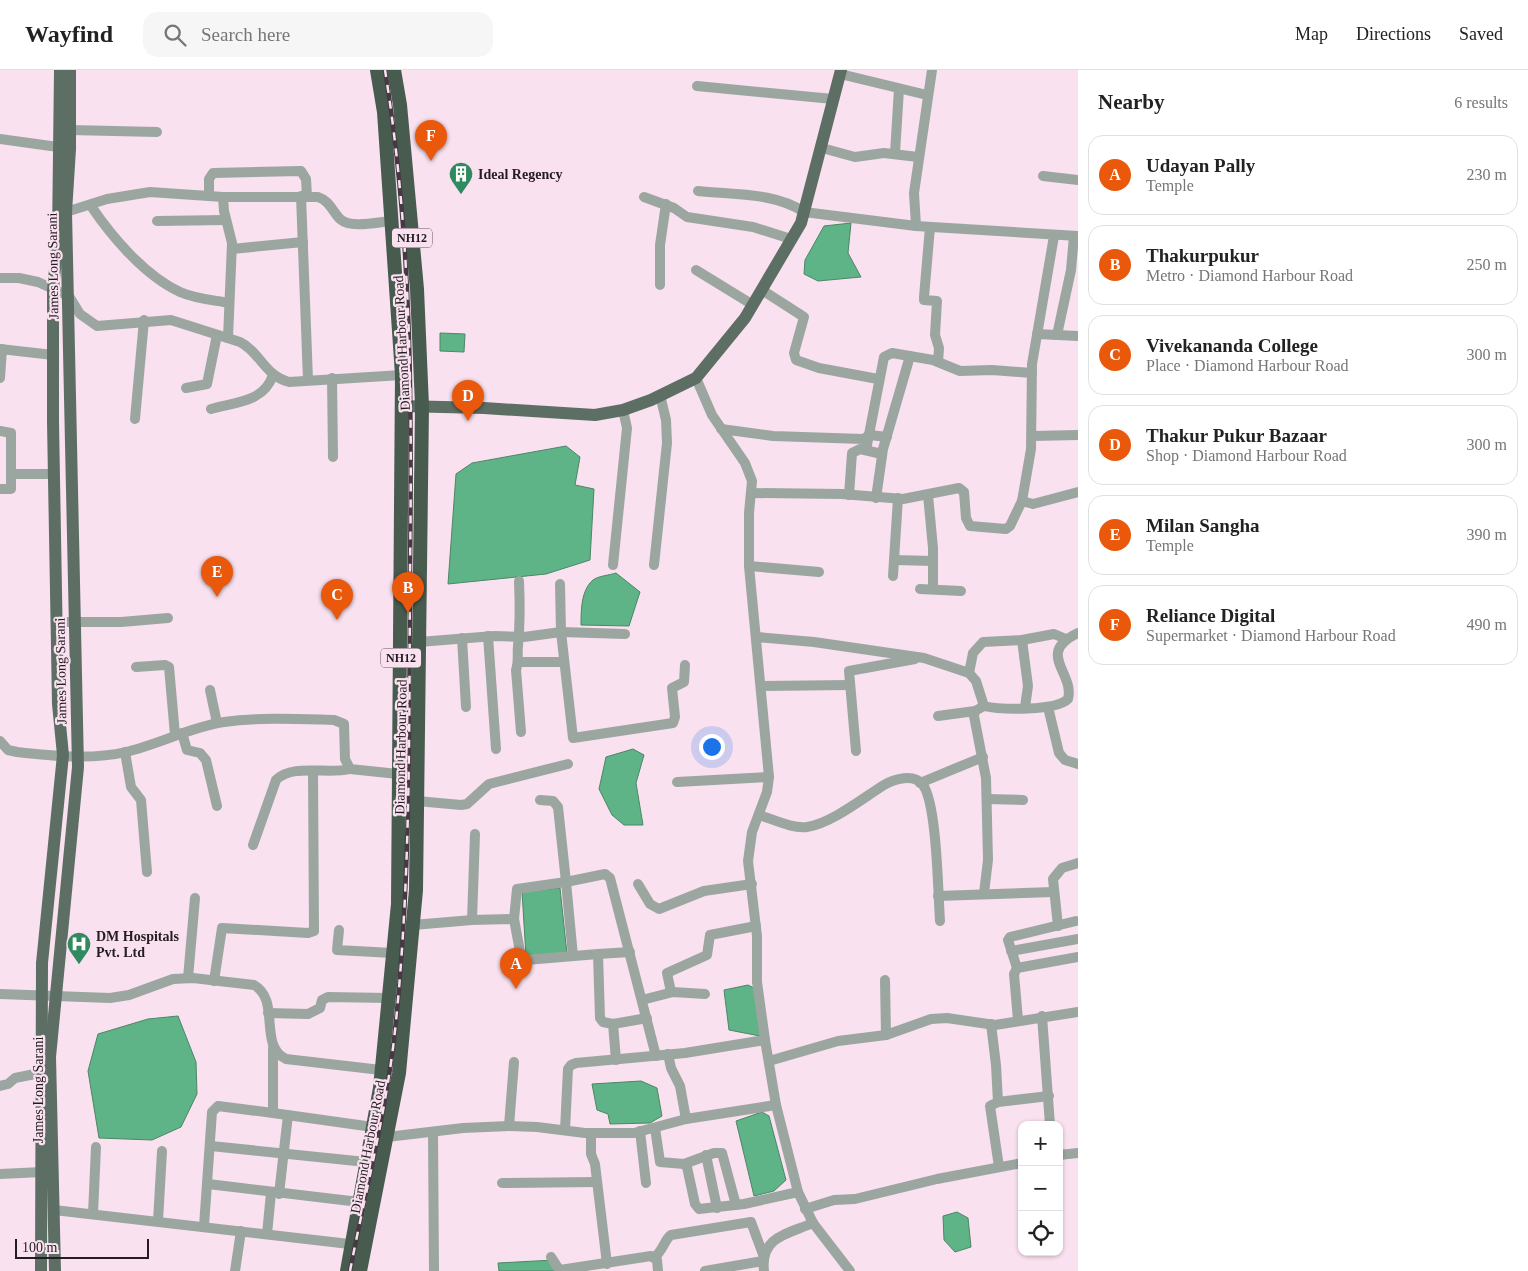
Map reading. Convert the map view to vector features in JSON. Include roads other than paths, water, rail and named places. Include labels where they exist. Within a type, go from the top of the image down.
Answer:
[{"type":"highway","name":"Diamond Harbour Road","points":[[360,1271],[358,1245],[359,1202],[379,1091],[398,904],[402,376],[384,112],[377,70]]},
{"type":"highway","name":"Diamond Harbour Road","points":[[347,1271],[358,1245],[386,1137],[399,1073],[416,890],[422,406],[417,289],[400,105],[394,70]]},
{"type":"highway","points":[[400,718],[418,718]]},
{"type":"highway","points":[[379,1091],[395,1094]]},
{"type":"main road","points":[[41,1271],[48,1209],[42,1172],[40,1073],[42,963],[63,755],[58,704],[53,355],[53,290],[58,236],[60,70]]},
{"type":"main road","name":"James Long Sarani","points":[[55,1271],[48,1209],[50,1057],[78,756],[66,212],[70,130],[70,70]]},
{"type":"main road","points":[[402,406],[595,415],[623,410],[651,400],[696,378],[714,358],[753,305],[797,230],[822,148],[840,72]]},
{"type":"street","points":[[916,226],[914,193],[932,70]]},
{"type":"street","points":[[840,72],[927,95]]},
{"type":"street","points":[[697,86],[833,99]]},
{"type":"street","points":[[895,154],[899,89]]},
{"type":"street","points":[[70,130],[157,132]]},
{"type":"street","points":[[0,139],[58,147]]},
{"type":"street","points":[[822,148],[855,158],[895,154],[918,157]]},
{"type":"street","points":[[209,196],[209,179],[213,173],[301,171],[306,179],[303,242],[308,380]]},
{"type":"street","points":[[1043,176],[1078,180]]},
{"type":"street","points":[[698,191],[782,200],[791,203],[804,212],[916,226],[1076,236],[1071,270],[1056,335]]},
{"type":"street","points":[[66,212],[130,194],[172,193],[223,197],[304,196],[323,198],[341,220],[350,224],[392,221]]},
{"type":"street","points":[[644,196],[666,204],[687,218],[753,227],[791,239]]},
{"type":"street","points":[[223,197],[232,249],[228,338]]},
{"type":"street","points":[[660,285],[660,244],[666,204]]},
{"type":"street","points":[[91,206],[116,239],[157,278],[180,292],[194,297],[230,303]]},
{"type":"street","points":[[157,221],[226,220]]},
{"type":"street","points":[[930,227],[924,300],[937,301],[935,335],[939,348],[938,362]]},
{"type":"street","points":[[750,493],[898,498],[928,495],[954,488],[962,489],[970,526],[995,530],[1006,529],[1010,526],[1022,501],[1032,436],[1032,373],[1054,236]]},
{"type":"street","points":[[232,249],[303,242]]},
{"type":"street","points":[[696,270],[753,305]]},
{"type":"street","points":[[0,278],[19,278],[38,282],[69,296],[80,314],[97,326],[144,320],[171,320],[228,338],[249,347],[273,375],[289,382],[332,378],[402,376]]},
{"type":"street","points":[[762,290],[804,317],[794,353],[796,360],[819,368],[878,379]]},
{"type":"street","points":[[135,419],[144,320]]},
{"type":"street","points":[[1037,334],[1078,336]]},
{"type":"street","points":[[186,388],[207,384],[217,335]]},
{"type":"street","points":[[0,378],[1,349],[53,355]]},
{"type":"street","points":[[866,450],[878,379],[886,354],[910,356],[938,362],[960,371],[992,370],[1032,373]]},
{"type":"street","points":[[876,498],[882,454],[910,356]]},
{"type":"street","points":[[211,410],[264,392],[273,375]]},
{"type":"street","points":[[332,378],[333,457]]},
{"type":"street","points":[[696,378],[721,429],[750,472],[749,566],[769,777],[767,792],[748,847],[756,926],[757,982],[776,1105],[798,1192],[813,1223],[850,1271]]},
{"type":"street","points":[[654,565],[667,442],[666,420],[660,395]]},
{"type":"street","points":[[613,565],[626,428],[623,410]]},
{"type":"street","points":[[721,429],[772,436],[864,439],[870,435],[887,437]]},
{"type":"street","points":[[0,432],[11,433],[11,489],[0,489]]},
{"type":"street","points":[[1032,436],[1078,435]]},
{"type":"street","points":[[849,495],[852,453],[856,450],[866,450],[882,454]]},
{"type":"street","points":[[11,474],[54,474]]},
{"type":"street","points":[[1022,501],[1033,504],[1078,492]]},
{"type":"street","points":[[928,495],[933,589]]},
{"type":"street","points":[[893,576],[898,498]]},
{"type":"street","points":[[894,560],[933,561]]},
{"type":"street","points":[[749,566],[819,572]]},
{"type":"street","points":[[519,581],[520,637],[518,647],[519,662],[516,670],[521,732]]},
{"type":"street","points":[[560,584],[561,632],[573,738],[673,723],[675,717],[672,688],[684,682],[685,665]]},
{"type":"street","points":[[920,589],[961,591]]},
{"type":"street","points":[[56,622],[121,622],[168,618]]},
{"type":"street","points":[[419,642],[488,636],[520,637],[561,632],[625,634]]},
{"type":"street","points":[[938,716],[980,709],[1048,707],[1065,702],[1073,687],[1058,661],[1060,645],[1066,639],[1078,633]]},
{"type":"street","points":[[969,673],[974,653],[979,644],[990,641],[1022,640],[1054,634],[1066,639]]},
{"type":"street","points":[[488,636],[496,750]]},
{"type":"street","points":[[757,637],[807,641],[924,658],[969,673],[976,681],[980,709],[976,724],[983,757],[987,800],[988,860],[984,893]]},
{"type":"street","points":[[462,638],[466,707]]},
{"type":"street","points":[[1022,640],[1028,686],[1025,707]]},
{"type":"street","points":[[856,751],[850,671],[924,658]]},
{"type":"street","points":[[519,662],[564,662]]},
{"type":"street","points":[[136,667],[165,665],[169,667],[178,734],[187,750],[200,754],[206,760],[217,806]]},
{"type":"street","points":[[761,686],[850,684]]},
{"type":"street","points":[[210,690],[217,723]]},
{"type":"street","points":[[1048,707],[1059,753],[1065,760],[1078,764]]},
{"type":"street","points":[[0,741],[8,750],[17,752],[78,756],[125,752],[217,723],[242,720],[340,721],[346,729],[345,759],[350,769]]},
{"type":"street","points":[[125,752],[129,780],[141,800],[147,872]]},
{"type":"street","points":[[920,783],[983,757]]},
{"type":"street","points":[[417,801],[467,804],[489,784],[568,764]]},
{"type":"street","points":[[253,845],[276,780],[282,774],[290,772],[333,772],[350,769],[398,774]]},
{"type":"street","points":[[214,981],[222,928],[308,933],[314,931],[313,772]]},
{"type":"street","points":[[677,782],[769,777]]},
{"type":"street","points":[[759,815],[795,826],[807,827],[856,805],[885,784],[908,778],[916,779],[920,783],[930,807],[940,921]]},
{"type":"street","points":[[540,800],[553,801],[558,807],[573,956]]},
{"type":"street","points":[[987,800],[1024,800]]},
{"type":"street","points":[[472,920],[475,834]]},
{"type":"street","points":[[1058,926],[1053,892],[1055,874],[1062,868],[1078,863]]},
{"type":"street","points":[[630,952],[526,960],[521,957],[514,919],[517,889],[566,882],[601,874],[608,876],[630,952],[656,1056]]},
{"type":"street","points":[[638,884],[650,904],[659,909],[704,891],[752,884]]},
{"type":"street","points":[[938,896],[1053,892]]},
{"type":"street","points":[[188,978],[195,898]]},
{"type":"street","points":[[413,925],[514,919]]},
{"type":"street","points":[[1018,1020],[1014,974],[1017,968],[1008,940],[1012,936],[1077,922]]},
{"type":"street","points":[[671,992],[667,973],[707,955],[710,935],[756,926]]},
{"type":"street","points":[[339,930],[337,950],[393,953]]},
{"type":"street","points":[[1011,952],[1078,938]]},
{"type":"street","points":[[598,954],[600,1018],[602,1022],[613,1024],[646,1018]]},
{"type":"street","points":[[1017,968],[1078,957]]},
{"type":"street","points":[[0,995],[110,998],[129,995],[173,979],[188,978],[254,985],[260,989],[268,1013],[273,1048],[273,1113]]},
{"type":"street","points":[[885,980],[886,1035]]},
{"type":"street","points":[[642,1000],[671,992],[705,994]]},
{"type":"street","points":[[268,1013],[313,1013],[320,1008],[322,1000],[328,997],[388,998]]},
{"type":"street","points":[[769,1060],[838,1041],[886,1035],[931,1019],[947,1018],[991,1024],[1078,1012]]},
{"type":"street","points":[[1042,1016],[1050,1121]]},
{"type":"street","points":[[613,1024],[616,1060]]},
{"type":"street","points":[[991,1024],[998,1102]]},
{"type":"street","points":[[565,1130],[571,1065],[656,1056],[765,1040]]},
{"type":"street","points":[[273,1048],[278,1056],[286,1059],[381,1070]]},
{"type":"street","points":[[668,1054],[671,1068],[680,1086],[686,1119]]},
{"type":"street","points":[[509,1126],[514,1062]]},
{"type":"street","points":[[0,1086],[8,1084],[15,1078],[40,1073]]},
{"type":"street","points":[[999,1167],[990,1106],[998,1102],[1049,1096]]},
{"type":"street","points":[[386,1137],[463,1128],[509,1126],[613,1134],[655,1128],[686,1119],[776,1105]]},
{"type":"street","points":[[204,1226],[212,1112],[218,1106],[373,1127]]},
{"type":"street","points":[[267,1234],[284,1154],[288,1115]]},
{"type":"street","points":[[655,1128],[660,1162],[684,1164],[706,1155],[722,1153],[736,1205]]},
{"type":"street","points":[[640,1131],[646,1183]]},
{"type":"street","points":[[433,1133],[434,1271]]},
{"type":"street","points":[[591,1133],[590,1149],[595,1164],[606,1264]]},
{"type":"street","points":[[210,1146],[366,1162]]},
{"type":"street","points":[[93,1214],[96,1147]]},
{"type":"street","points":[[158,1221],[162,1152]]},
{"type":"street","points":[[1063,1155],[1078,1153]]},
{"type":"street","points":[[706,1155],[717,1208]]},
{"type":"street","points":[[684,1164],[688,1172],[697,1207],[717,1208],[798,1192]]},
{"type":"street","points":[[806,1209],[834,1200],[855,1199],[1018,1164]]},
{"type":"street","points":[[0,1174],[42,1172]]},
{"type":"street","points":[[502,1183],[596,1182]]},
{"type":"street","points":[[208,1184],[359,1202]]},
{"type":"street","points":[[48,1209],[358,1245]]},
{"type":"street","points":[[551,1257],[560,1270],[655,1257],[663,1249],[671,1235],[751,1222],[763,1263]]},
{"type":"street","points":[[763,1263],[766,1248],[773,1241],[813,1223]]},
{"type":"street","points":[[235,1271],[240,1231]]},
{"type":"street","points":[[655,1257],[658,1271]]},
{"type":"street","points":[[705,1271],[763,1263]]},
{"type":"railway","points":[[350,1271],[388,1084],[401,965],[407,853],[411,509],[410,383],[401,196],[385,70]]},
{"type":"place","name":"Reliance Digital","points":[[431,161]]},
{"type":"place","name":"Ideal Regency","points":[[461,195]]},
{"type":"place","name":"Thakur Pukur Bazaar","points":[[468,421]]},
{"type":"place","name":"Milan Sangha","points":[[217,597]]},
{"type":"place","name":"Thakurpukur","points":[[408,613]]},
{"type":"place","name":"Vivekananda College","points":[[337,620]]},
{"type":"place","name":"DM Hospitals Pvt. Ltd","points":[[79,965]]},
{"type":"place","name":"Udayan Pally","points":[[516,989]]}]
